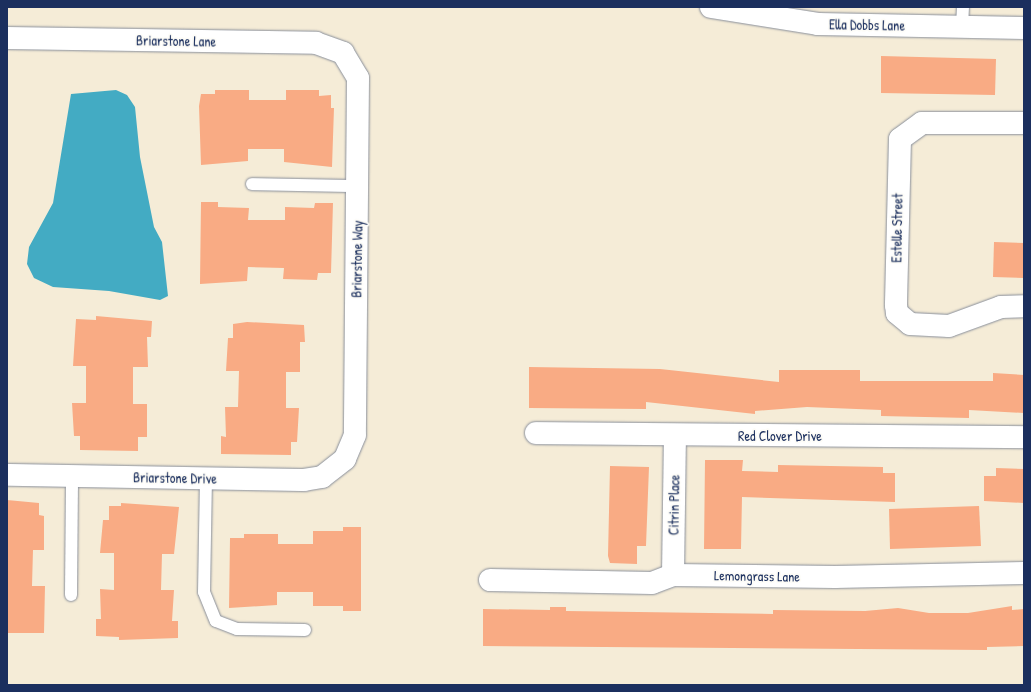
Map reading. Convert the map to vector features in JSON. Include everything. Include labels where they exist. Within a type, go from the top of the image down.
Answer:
[{"type":"street","name":"Ella Dobbs Lane","points":[[711,7],[818,24],[963,17],[1024,28]]},
{"type":"street","name":"Briarstone Lane","points":[[7,38],[316,43],[343,53]]},
{"type":"street","name":"Briarstone Way","points":[[340,464],[355,435],[358,78],[343,53]]},
{"type":"street","name":"Estelle Street","points":[[1024,123],[922,123],[910,128],[900,139],[896,305],[897,313],[910,324],[949,326],[1001,307],[1024,306]]},
{"type":"street","name":"Red Clover Drive","points":[[536,433],[1024,437]]},
{"type":"street","name":"Citrin Place","points":[[673,575],[675,435]]},
{"type":"street","name":"Briarstone Drive","points":[[7,475],[304,480],[322,476],[340,464]]},
{"type":"street","name":"Lemongrass Lane","points":[[490,580],[652,582],[673,575],[835,577],[1024,573]]},
{"type":"lane","points":[[252,184],[357,186]]},
{"type":"lane","points":[[71,595],[72,476]]},
{"type":"lane","points":[[206,478],[204,592],[216,621],[237,629],[305,630]]},
{"type":"water","points":[[116,90],[127,95],[135,107],[140,157],[154,227],[162,242],[168,296],[160,300],[109,291],[53,287],[34,278],[27,264],[29,247],[53,203],[71,94]]},
{"type":"building","points":[[881,56],[996,59],[995,95],[881,93]]},
{"type":"building","points":[[215,90],[249,90],[249,100],[286,100],[286,90],[319,90],[319,96],[331,95],[331,108],[334,108],[332,167],[284,162],[284,149],[248,149],[248,161],[201,165],[199,106],[201,94],[215,94]]},
{"type":"building","points":[[201,202],[218,202],[218,207],[249,208],[248,220],[285,220],[285,207],[314,208],[315,203],[333,203],[331,273],[318,273],[317,280],[283,279],[284,268],[248,267],[247,281],[200,284]]},
{"type":"building","points":[[994,242],[1024,243],[1024,278],[993,277]]},
{"type":"building","points":[[96,316],[152,321],[151,337],[147,337],[148,367],[133,367],[133,404],[147,404],[147,437],[138,437],[138,451],[80,450],[80,436],[74,436],[72,403],[86,403],[86,366],[73,366],[76,319],[96,320]]},
{"type":"building","points":[[247,322],[304,325],[305,342],[300,342],[300,372],[286,372],[286,408],[299,408],[297,442],[291,442],[291,455],[221,454],[221,436],[226,437],[225,407],[238,407],[239,371],[226,371],[228,338],[233,338],[233,324]]},
{"type":"building","points":[[529,367],[660,369],[779,382],[779,370],[860,370],[860,381],[993,381],[993,373],[1024,375],[1024,413],[969,410],[969,418],[881,416],[881,410],[807,407],[755,411],[755,414],[646,402],[646,409],[529,408]]},
{"type":"building","points":[[705,460],[743,460],[742,471],[778,472],[778,465],[883,467],[883,473],[895,473],[895,502],[742,497],[741,549],[704,549]]},
{"type":"building","points":[[610,466],[649,467],[646,546],[637,546],[637,564],[610,563],[608,556]]},
{"type":"building","points":[[996,468],[1024,469],[1024,503],[984,501],[984,476],[996,476]]},
{"type":"building","points":[[7,500],[39,503],[39,515],[44,516],[44,550],[33,550],[32,586],[45,586],[44,633],[7,633]]},
{"type":"building","points":[[121,503],[179,507],[174,554],[162,554],[161,590],[174,590],[172,621],[178,621],[178,638],[119,640],[119,637],[96,636],[96,619],[101,619],[100,589],[114,590],[114,553],[100,553],[103,520],[109,520],[109,506],[121,506]]},
{"type":"building","points":[[979,506],[981,546],[890,549],[889,509]]},
{"type":"building","points":[[343,527],[361,527],[361,611],[343,611],[343,606],[313,606],[313,592],[277,592],[277,605],[229,608],[230,538],[244,538],[244,534],[278,534],[278,544],[313,544],[313,531],[343,531]]},
{"type":"building","points":[[1012,606],[1012,610],[1024,609],[1024,646],[987,647],[987,650],[483,646],[483,609],[550,610],[550,607],[566,607],[566,611],[773,614],[773,610],[865,611],[898,608],[929,613],[968,613]]}]
